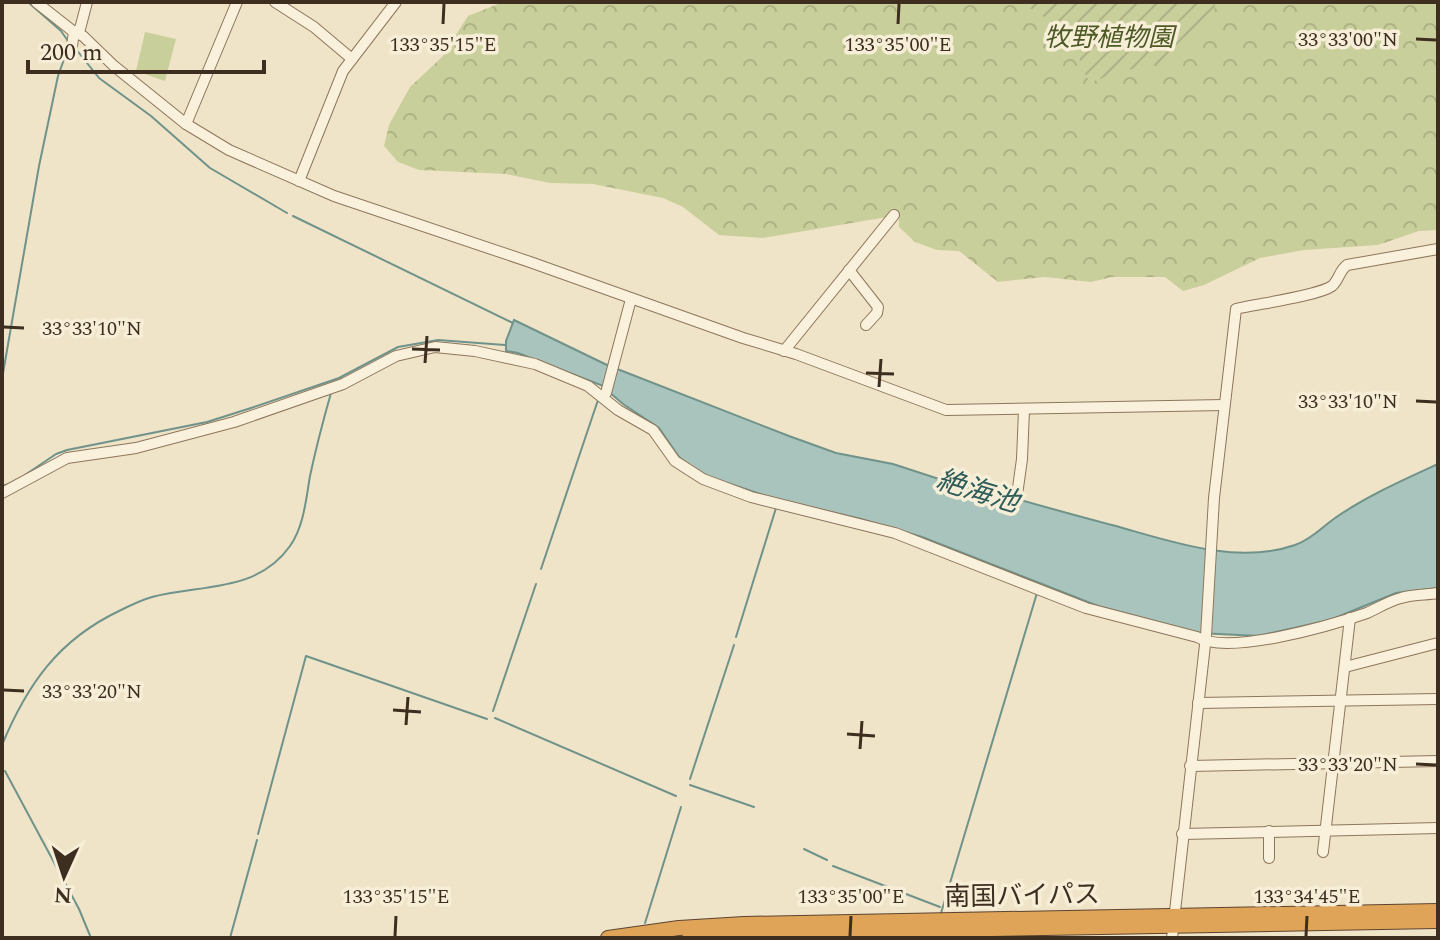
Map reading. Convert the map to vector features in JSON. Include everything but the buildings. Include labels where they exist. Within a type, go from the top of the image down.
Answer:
[{"type":"highway","name":"南国バイパス","points":[[608,938],[679,928],[744,924],[1173,927],[1438,911]]},
{"type":"highway","name":"南国バイパス","points":[[689,938],[994,934],[1438,921]]},
{"type":"street","points":[[36,2],[73,43]]},
{"type":"street","points":[[73,43],[87,2]]},
{"type":"street","points":[[186,124],[237,2]]},
{"type":"street","points":[[275,2],[314,27],[352,59]]},
{"type":"street","points":[[299,181],[343,71],[396,2]]},
{"type":"street","points":[[73,43],[83,36],[114,66],[186,124],[229,150],[334,196],[946,410],[1224,405]]},
{"type":"street","points":[[784,351],[894,215]]},
{"type":"street","points":[[1173,927],[1205,639],[1210,547],[1236,309],[1320,291],[1336,282],[1342,268],[1347,265],[1438,249]]},
{"type":"street","points":[[849,270],[878,307],[877,313],[866,325]]},
{"type":"street","points":[[605,395],[631,299]]},
{"type":"street","points":[[2,493],[67,458],[136,448],[234,422],[343,384],[396,356],[435,347],[475,351],[535,364],[588,386],[605,395],[618,410],[653,430],[675,461],[703,479],[751,497],[895,533],[1086,608],[1205,639],[1241,643],[1350,618],[1397,598],[1438,593]]},
{"type":"street","points":[[1017,495],[1024,410]]},
{"type":"street","points":[[1323,852],[1350,618]]},
{"type":"street","points":[[1345,667],[1438,643]]},
{"type":"street","points":[[1198,703],[1438,699]]},
{"type":"street","points":[[1190,766],[1438,761]]},
{"type":"street","points":[[1182,834],[1438,828]]},
{"type":"street","points":[[1269,831],[1269,858]]},
{"type":"green space","points":[[503,2],[1438,2],[1438,230],[1419,231],[1378,245],[1304,250],[1260,258],[1204,285],[1183,291],[1165,277],[1112,277],[1091,282],[1045,277],[998,282],[959,251],[937,250],[915,242],[899,227],[899,215],[763,238],[719,235],[683,207],[663,198],[593,184],[550,183],[506,174],[419,170],[398,162],[384,146],[389,125],[410,87],[442,57],[468,16]]},
{"type":"green space","name":"牧野植物園","points":[[1020,2],[1215,2],[1208,26],[1181,53],[1157,65],[1123,70],[1090,82],[1075,47],[1065,33]]},
{"type":"green space","points":[[145,32],[176,39],[165,81],[136,71]]},
{"type":"water","name":"絶海池","points":[[514,320],[607,365],[836,453],[893,464],[988,495],[999,494],[1205,549],[1251,553],[1295,545],[1360,503],[1438,464],[1438,588],[1396,593],[1330,620],[1258,636],[1199,633],[1098,606],[922,537],[775,499],[701,474],[679,457],[659,428],[601,385],[506,351],[506,341]]},
{"type":"waterway","points":[[28,2],[68,41]]},
{"type":"waterway","points":[[75,48],[99,78],[151,116],[210,168],[287,213]]},
{"type":"waterway","points":[[2,379],[39,166],[58,76],[67,51]]},
{"type":"waterway","points":[[293,216],[513,323]]},
{"type":"waterway","points":[[25,475],[67,450],[207,422],[339,378],[398,347],[438,340],[505,345]]},
{"type":"waterway","points":[[2,745],[22,703],[47,666],[78,636],[97,623],[152,597],[245,579],[277,561],[295,538],[301,521],[331,393]]},
{"type":"waterway","points":[[541,569],[598,400]]},
{"type":"waterway","points":[[2,486],[9,484]]},
{"type":"waterway","points":[[736,637],[776,508]]},
{"type":"waterway","points":[[493,711],[536,584]]},
{"type":"waterway","points":[[941,913],[1037,593]]},
{"type":"waterway","points":[[690,779],[734,645]]},
{"type":"waterway","points":[[258,834],[306,656],[487,719]]},
{"type":"waterway","points":[[495,718],[676,796]]},
{"type":"waterway","points":[[5,771],[79,909],[91,938]]},
{"type":"waterway","points":[[690,785],[754,807]]},
{"type":"waterway","points":[[645,923],[681,807]]},
{"type":"waterway","points":[[230,938],[257,840]]},
{"type":"waterway","points":[[804,849],[827,860]]},
{"type":"waterway","points":[[833,866],[940,907]]}]
